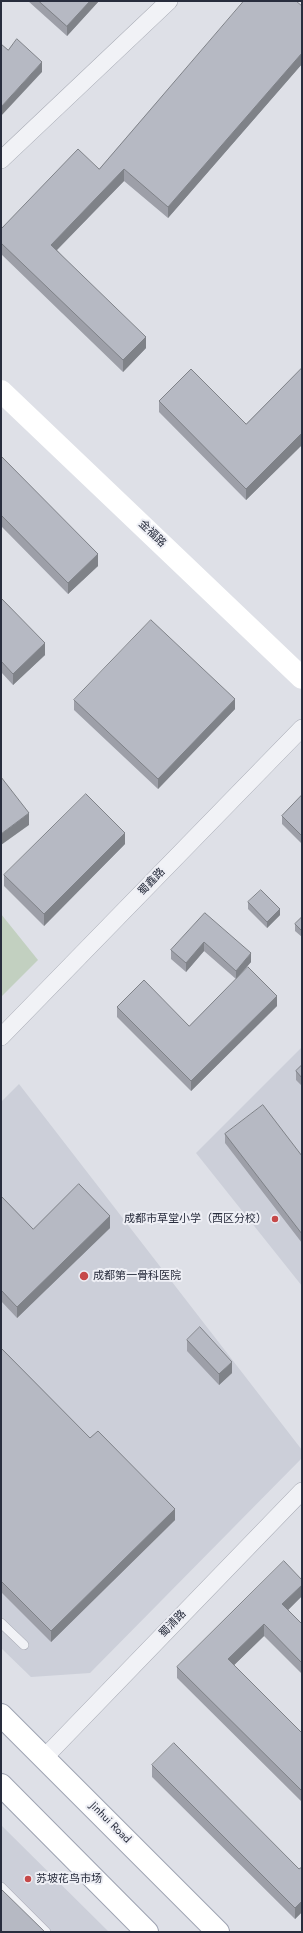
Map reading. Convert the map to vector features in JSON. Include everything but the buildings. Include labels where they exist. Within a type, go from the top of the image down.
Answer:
[{"type":"main road","name":"金福路","points":[[1,391],[302,678]]},
{"type":"main road","name":"Jinhui Road","points":[[1,1715],[218,1932]]},
{"type":"main road","points":[[1,1785],[147,1932]]},
{"type":"street","points":[[1,160],[169,1]]},
{"type":"street","name":"蜀鑫路","points":[[1,1037],[302,728]]},
{"type":"street","name":"蜀清路","points":[[44,1758],[302,1491]]},
{"type":"lane","points":[[1,1623],[24,1645]]},
{"type":"lane","points":[[1,1887],[46,1932]]},
{"type":"shaded area","name":"成都市草堂小学（西区分校）","points":[[302,1047],[302,1286],[196,1153]]},
{"type":"shaded area","name":"成都第一骨科医院","points":[[19,1084],[302,1450],[302,1458],[90,1673],[31,1677],[1,1648],[1,1102]]},
{"type":"shaded area","name":"苏坡花鸟市场","points":[[1,1825],[109,1932],[1,1932]]},
{"type":"green space","points":[[1,914],[38,960],[1,997]]},
{"type":"place","name":"成都市草堂小学（西区分校）","points":[[275,1219]]},
{"type":"place","name":"成都第一骨科医院","points":[[84,1276]]},
{"type":"place","name":"苏坡花鸟市场","points":[[28,1879]]}]
